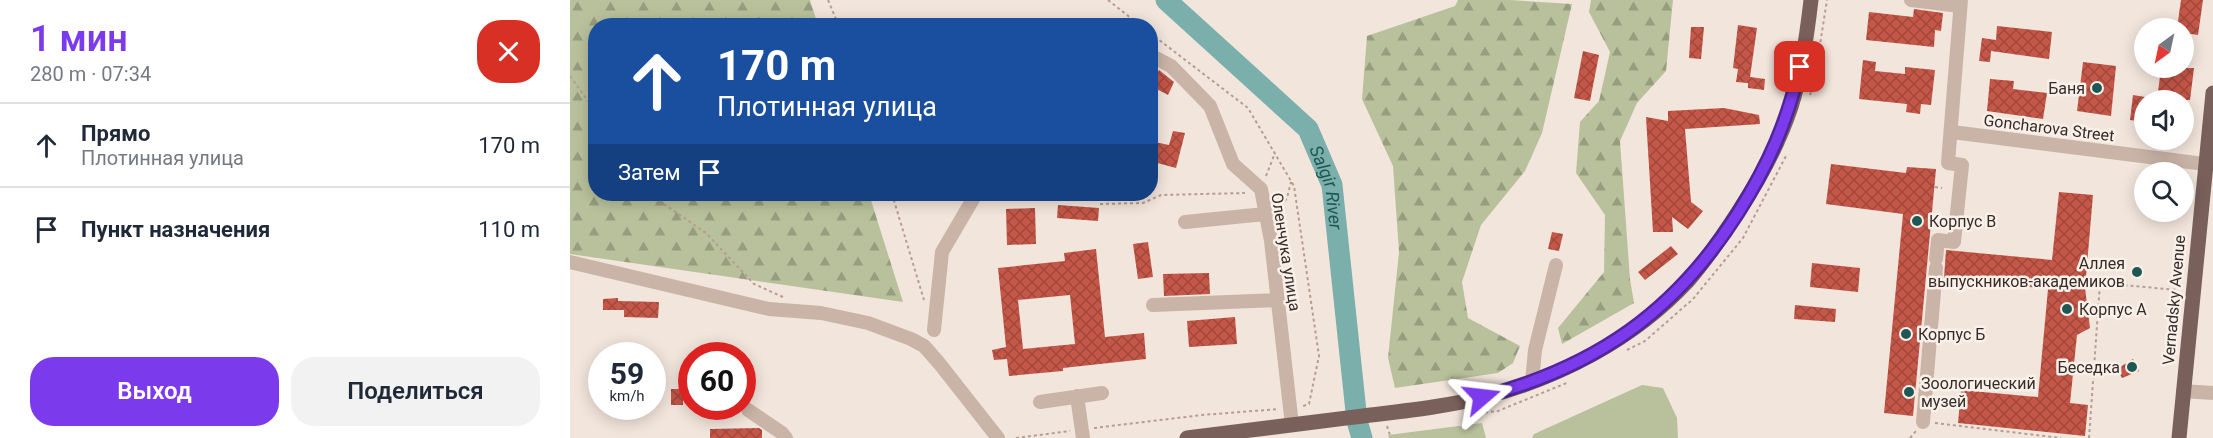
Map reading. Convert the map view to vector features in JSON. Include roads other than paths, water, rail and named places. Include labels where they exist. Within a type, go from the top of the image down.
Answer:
[{"type":"main road","points":[[1187,438],[1252,434],[1341,418],[1389,419],[1482,397],[1532,382],[1601,349],[1636,326],[1685,284],[1719,242],[1751,192],[1775,147],[1789,110],[1801,62],[1811,0]]},
{"type":"main road","name":"Vernadsky Avenue","points":[[2179,438],[2209,165],[2213,93]]},
{"type":"street","points":[[1911,0],[1961,3],[1948,163],[1962,165],[1954,242],[1938,240],[1923,422]]},
{"type":"street","name":"Оленчука улица","points":[[1158,59],[1171,66],[1210,106],[1233,164],[1260,189],[1271,241],[1292,425]]},
{"type":"street","name":"Goncharova Street","points":[[1952,132],[2209,165]]},
{"type":"street","points":[[934,330],[942,252],[972,201]]},
{"type":"street","points":[[1185,222],[1266,214]]},
{"type":"street","points":[[570,262],[769,309],[821,314],[868,323],[911,339],[924,346],[939,363],[998,438]]},
{"type":"street","points":[[1532,382],[1535,350],[1556,265]]},
{"type":"street","points":[[1153,305],[1278,300]]},
{"type":"street","points":[[2183,391],[2213,393]]},
{"type":"street","points":[[1040,402],[1102,393]]},
{"type":"street","points":[[1077,396],[1082,434]]},
{"type":"street","points":[[756,415],[786,438]]},
{"type":"waterway","name":"Salgir River","points":[[1166,0],[1308,129],[1332,185],[1357,421],[1362,438]]},
{"type":"place","name":"Баня","points":[[2097,88]]},
{"type":"place","name":"Корпус В","points":[[1917,221]]},
{"type":"place","name":"Аллея выпускников-академиков","points":[[2137,272]]},
{"type":"place","name":"Корпус А","points":[[2067,309]]},
{"type":"place","name":"Корпус Б","points":[[1906,334]]},
{"type":"place","name":"Беседка","points":[[2132,367]]},
{"type":"place","name":"Зоологический музей","points":[[1909,392]]}]
